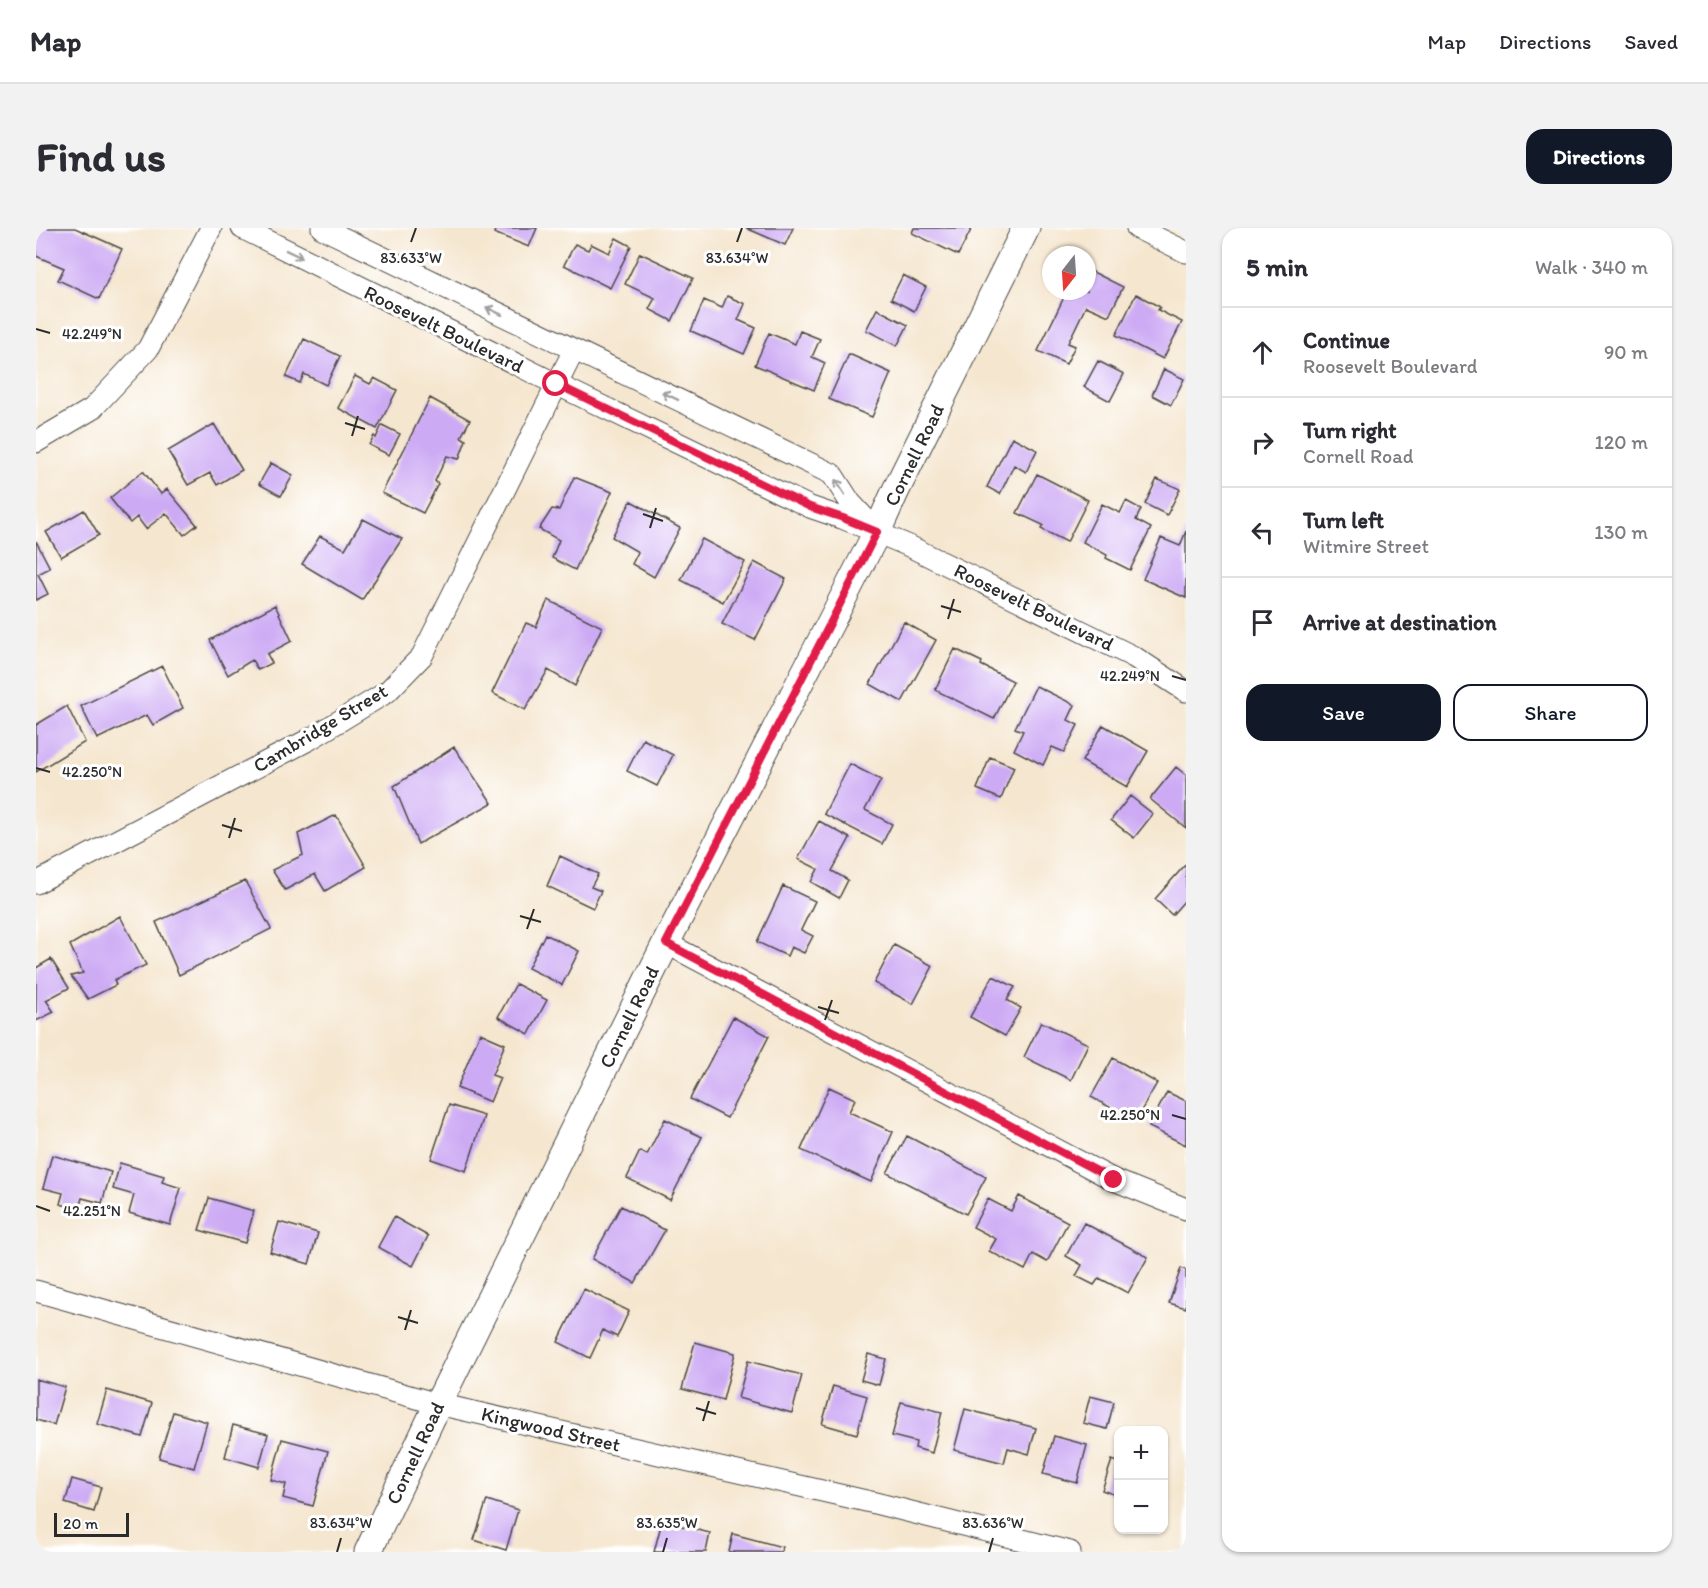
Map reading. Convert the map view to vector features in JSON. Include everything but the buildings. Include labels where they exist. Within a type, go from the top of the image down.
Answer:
[{"type":"street","points":[[36,442],[92,409],[148,349],[211,228]]},
{"type":"street","name":"Roosevelt Boulevard","points":[[242,228],[810,507],[907,545],[1134,657],[1186,691]]},
{"type":"street","name":"Roosevelt Boulevard","points":[[322,228],[832,474],[850,502],[877,532]]},
{"type":"street","name":"Cornell Road","points":[[368,1552],[438,1404],[666,943],[877,532],[1026,228]]},
{"type":"street","points":[[1137,228],[1186,252]]},
{"type":"street","name":"Cambridge Street","points":[[36,883],[310,739],[387,692],[422,656],[574,350]]},
{"type":"street","points":[[666,943],[1114,1180],[1186,1209]]},
{"type":"street","name":"Kingwood Street","points":[[36,1291],[438,1404],[875,1503],[1070,1552]]},
{"type":"route","points":[[556,384],[810,507],[877,532],[666,943],[1114,1180]]}]
